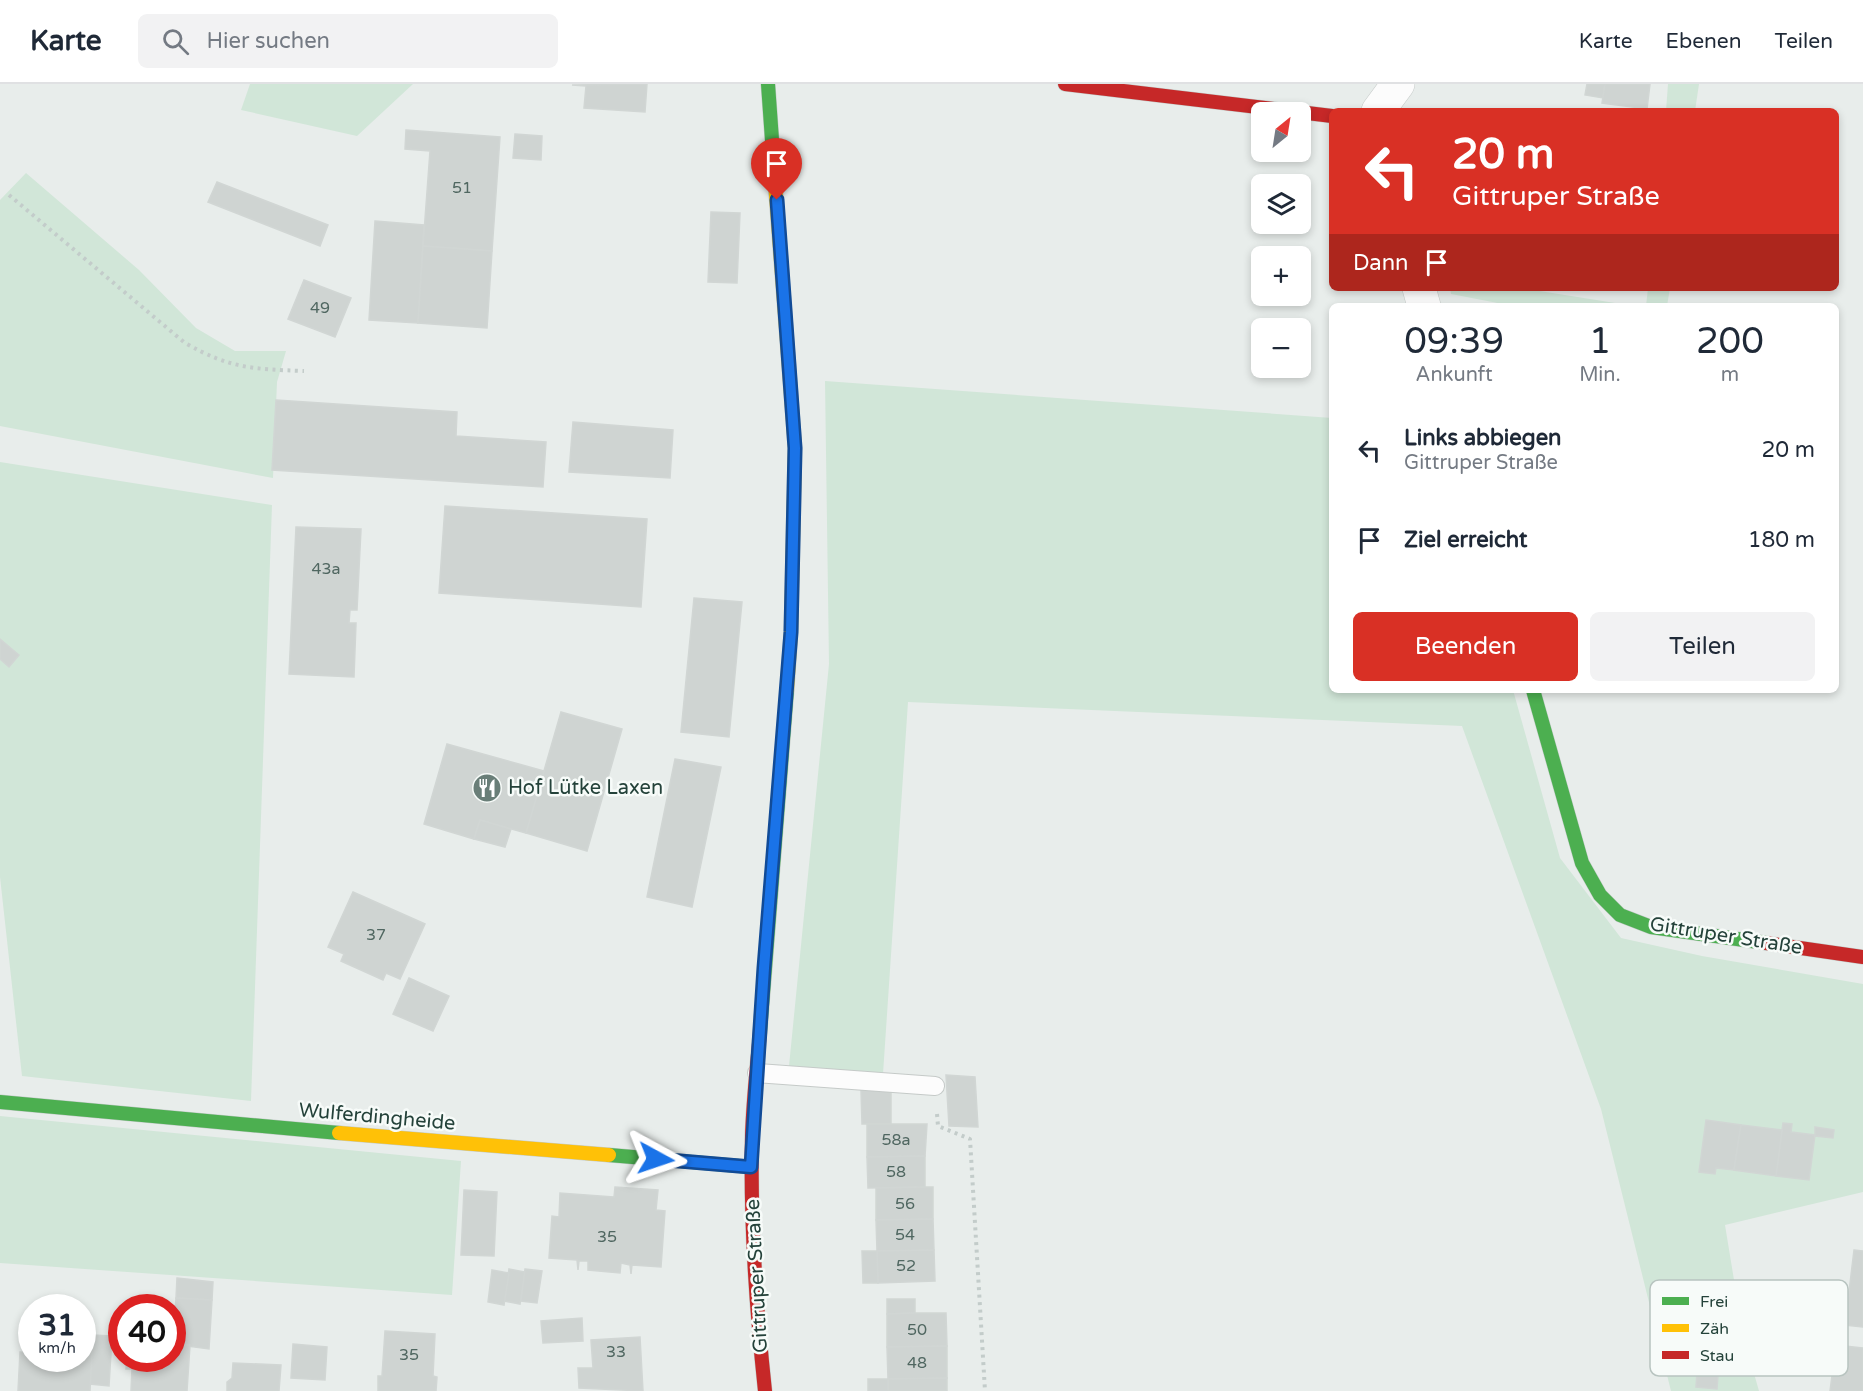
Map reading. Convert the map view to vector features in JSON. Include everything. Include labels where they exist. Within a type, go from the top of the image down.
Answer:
[{"type":"street","name":"Gittruper Straße","points":[[765,1391],[760,1351],[751,1167],[791,632],[795,448],[768,84]]},
{"type":"street","points":[[1065,84],[1329,116]]},
{"type":"street","points":[[1380,108],[1398,84]]},
{"type":"street","name":"Gittruper Straße","points":[[1534,693],[1582,863],[1600,895],[1620,915],[1651,927],[1863,957]]},
{"type":"street","name":"Wulferdingheide","points":[[0,1099],[166,1119],[751,1167]]},
{"type":"lane","points":[[757,1072],[935,1086]]},
{"type":"path","points":[[9,195],[185,343],[207,355],[241,368],[304,371]]},
{"type":"path","points":[[935,1086],[938,1126],[970,1138],[986,1391]]},
{"type":"green space","points":[[250,84],[413,84],[357,136],[241,110]]},
{"type":"green space","points":[[1668,84],[1699,84],[1695,108],[1666,108]]},
{"type":"green space","points":[[26,173],[139,270],[196,328],[235,351],[286,351],[277,382],[273,478],[0,426],[0,200]]},
{"type":"green space","points":[[1450,291],[1540,291],[1615,303],[1498,303],[1451,294]]},
{"type":"green space","points":[[1648,291],[1670,291],[1668,303],[1646,303]]},
{"type":"green space","points":[[825,381],[1329,418],[1329,693],[1514,693],[1560,858],[1621,938],[1702,956],[1863,984],[1863,1192],[1725,1225],[1734,1280],[1650,1280],[1650,1306],[1601,1109],[1462,726],[908,702],[883,1074],[789,1066],[829,664]]},
{"type":"green space","points":[[0,462],[272,505],[251,1101],[22,1076],[0,877]]},
{"type":"green space","points":[[0,1116],[461,1161],[452,1295],[0,1263]]},
{"type":"green space","points":[[1667,1376],[1755,1376],[1759,1391],[1671,1391]]},
{"type":"building","points":[[647,84],[645,112],[584,108],[586,86],[572,85]]},
{"type":"building","points":[[1587,84],[1605,84],[1603,98],[1585,95]]},
{"type":"building","points":[[1605,84],[1650,84],[1647,108],[1602,103]]},
{"type":"building","points":[[406,130],[500,137],[492,251],[423,246],[430,151],[405,149]]},
{"type":"building","points":[[515,134],[542,136],[541,160],[513,158]]},
{"type":"building","points":[[217,182],[328,225],[320,246],[208,202]]},
{"type":"building","points":[[711,212],[740,213],[737,283],[708,282]]},
{"type":"building","points":[[375,221],[424,225],[418,323],[369,320]]},
{"type":"building","points":[[423,246],[492,251],[487,328],[418,323]]},
{"type":"building","points":[[304,280],[351,298],[335,337],[288,319]]},
{"type":"building","points":[[276,400],[457,412],[456,436],[546,442],[543,487],[272,470]]},
{"type":"building","points":[[573,422],[673,430],[670,478],[569,472]]},
{"type":"building","points":[[445,506],[647,519],[641,607],[439,593]]},
{"type":"building","points":[[296,527],[361,529],[357,610],[350,610],[349,623],[356,623],[354,677],[289,674]]},
{"type":"building","points":[[694,598],[742,602],[729,737],[681,732]]},
{"type":"building","points":[[0,639],[19,655],[9,667],[0,659]]},
{"type":"building","points":[[561,712],[622,729],[587,851],[526,833]]},
{"type":"building","points":[[447,744],[544,771],[526,833],[480,820],[474,839],[424,824]]},
{"type":"building","points":[[675,759],[721,767],[692,907],[647,897]]},
{"type":"building","points":[[480,820],[511,829],[505,847],[474,839]]},
{"type":"building","points":[[353,892],[425,924],[400,979],[386,973],[383,980],[341,961],[344,954],[328,947]]},
{"type":"building","points":[[409,978],[449,996],[433,1031],[393,1014]]},
{"type":"building","points":[[946,1075],[975,1077],[978,1127],[949,1126]]},
{"type":"building","points":[[861,1090],[891,1090],[891,1124],[862,1124]]},
{"type":"building","points":[[1706,1120],[1741,1125],[1734,1170],[1716,1168],[1715,1174],[1699,1172]]},
{"type":"building","points":[[1783,1123],[1792,1124],[1791,1132],[1815,1135],[1809,1180],[1776,1176]]},
{"type":"building","points":[[867,1124],[927,1124],[925,1156],[867,1157]]},
{"type":"building","points":[[1741,1125],[1782,1130],[1776,1176],[1734,1170]]},
{"type":"building","points":[[1815,1127],[1834,1130],[1833,1138],[1815,1136]]},
{"type":"building","points":[[925,1156],[925,1187],[868,1188],[867,1157]]},
{"type":"building","points":[[615,1187],[658,1190],[656,1210],[665,1211],[661,1267],[632,1265],[631,1274],[630,1265],[621,1263],[620,1273],[588,1270],[588,1261],[579,1261],[578,1270],[577,1260],[549,1258],[552,1216],[559,1217],[560,1193],[614,1197]]},
{"type":"building","points":[[933,1187],[933,1219],[876,1220],[876,1188]]},
{"type":"building","points":[[464,1190],[497,1192],[494,1256],[461,1255]]},
{"type":"building","points":[[933,1219],[934,1250],[877,1251],[876,1220]]},
{"type":"building","points":[[934,1250],[935,1281],[878,1283],[877,1251]]},
{"type":"building","points":[[1854,1250],[1863,1251],[1863,1327],[1848,1325],[1848,1300]]},
{"type":"building","points":[[862,1251],[877,1251],[878,1283],[863,1283]]},
{"type":"building","points":[[509,1269],[525,1272],[520,1304],[504,1301]]},
{"type":"building","points":[[525,1269],[542,1271],[537,1303],[521,1301]]},
{"type":"building","points":[[492,1270],[509,1273],[504,1305],[488,1302]]},
{"type":"building","points":[[177,1278],[213,1282],[212,1300],[186,1299],[186,1294],[176,1294]]},
{"type":"building","points":[[186,1299],[212,1300],[209,1349],[186,1346]]},
{"type":"building","points":[[887,1299],[915,1299],[915,1313],[887,1314]]},
{"type":"building","points":[[946,1313],[947,1346],[887,1347],[887,1314]]},
{"type":"building","points":[[582,1318],[583,1341],[543,1343],[541,1321]]},
{"type":"building","points":[[385,1331],[435,1334],[433,1376],[437,1377],[436,1391],[378,1391],[378,1376],[382,1376]]},
{"type":"building","points":[[96,1335],[108,1336],[109,1386],[90,1384],[90,1372],[96,1372]]},
{"type":"building","points":[[640,1337],[643,1391],[579,1388],[578,1368],[593,1368],[591,1340]]},
{"type":"building","points":[[293,1344],[327,1347],[325,1380],[291,1378]]},
{"type":"building","points":[[186,1345],[190,1345],[187,1391],[131,1391],[132,1372],[186,1372]]},
{"type":"building","points":[[947,1346],[947,1378],[888,1379],[887,1347]]},
{"type":"building","points":[[1848,1346],[1863,1348],[1863,1391],[1830,1391],[1832,1376],[1848,1376]]},
{"type":"building","points":[[233,1363],[281,1365],[279,1391],[227,1391],[227,1382],[232,1378]]},
{"type":"building","points":[[19,1372],[91,1372],[90,1391],[18,1391]]},
{"type":"building","points":[[1697,1376],[1718,1376],[1717,1389],[1696,1387]]},
{"type":"building","points":[[947,1378],[947,1391],[888,1391],[888,1379]]},
{"type":"building","points":[[868,1379],[888,1379],[888,1391],[868,1391]]},
{"type":"traffic: fast","points":[[768,84],[775,182]]},
{"type":"traffic: fast","points":[[760,1032],[787,690]]},
{"type":"traffic: fast","points":[[1534,693],[1582,863],[1600,895],[1620,915],[1651,927],[1766,943]]},
{"type":"traffic: fast","points":[[0,1102],[339,1133]]},
{"type":"traffic: fast","points":[[609,1155],[751,1167]]},
{"type":"traffic: slow","points":[[775,182],[795,448],[791,632],[787,690]]},
{"type":"traffic: slow","points":[[339,1133],[609,1155]]},
{"type":"traffic: jam","points":[[1065,84],[1329,116]]},
{"type":"traffic: jam","points":[[1766,943],[1863,957]]},
{"type":"traffic: jam","points":[[760,1032],[753,1123],[752,1200],[756,1296],[765,1391]]},
{"type":"place","name":"Hof Lütke Laxen","points":[[487,788]]},
{"type":"route","points":[[656,1159],[751,1167],[764,968],[791,632],[795,448],[777,200]]}]
